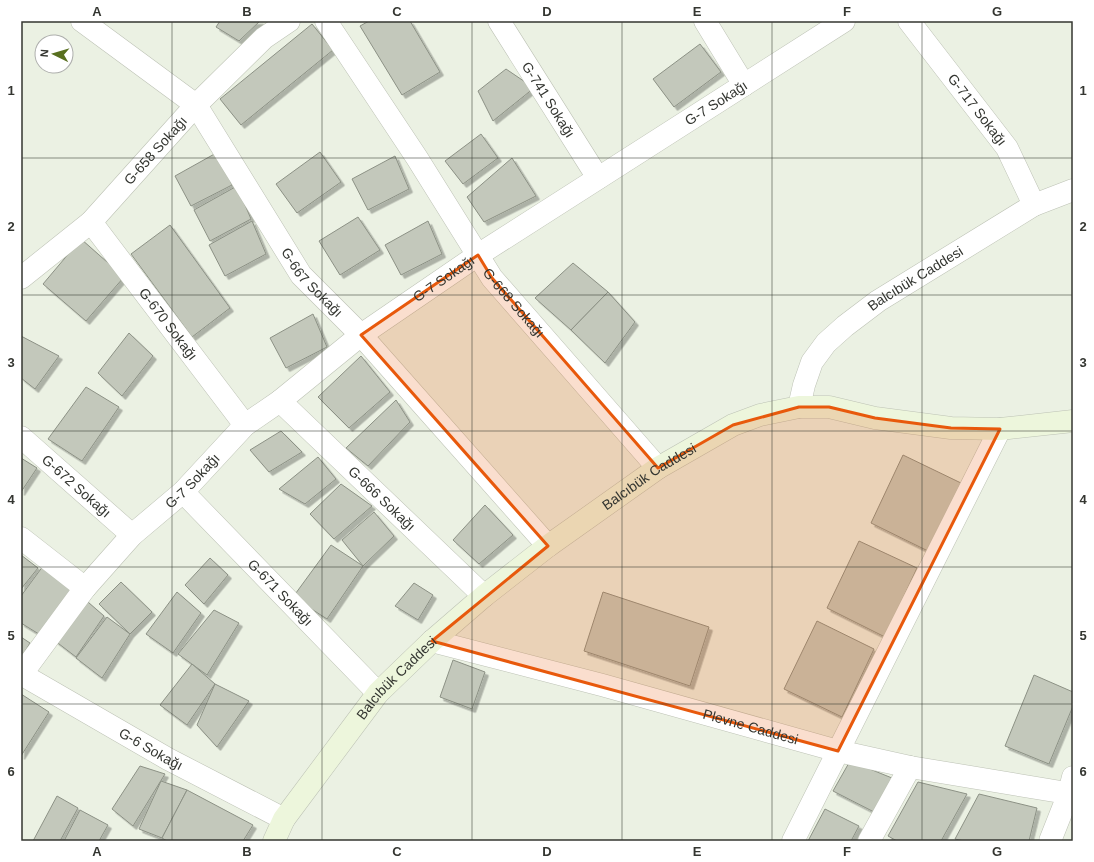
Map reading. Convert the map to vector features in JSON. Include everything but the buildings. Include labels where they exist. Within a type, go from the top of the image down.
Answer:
[{"type":"main road","points":[[799,407],[829,407],[875,418],[951,428],[1000,429],[1073,421]]},
{"type":"main road","name":"Balcıbük Caddesi","points":[[274,841],[284,819],[378,692],[432,641],[484,596],[548,546],[658,468],[733,425],[760,415],[799,407]]},
{"type":"street","name":"G-667 Sokağı","points":[[82,21],[196,105],[301,275],[361,335],[548,546]]},
{"type":"street","name":"G-658 Sokağı","points":[[21,278],[91,222],[196,105],[264,38],[289,21]]},
{"type":"street","name":"G-668 Sokağı","points":[[326,21],[417,158],[492,278],[658,468]]},
{"type":"street","name":"G-741 Sokağı","points":[[499,21],[598,178]]},
{"type":"street","points":[[705,21],[744,85]]},
{"type":"street","name":"G-7 Sokağı","points":[[21,675],[85,588],[132,535],[182,492],[245,425],[280,401],[361,335],[478,255],[844,21]]},
{"type":"street","name":"G-717 Sokağı","points":[[909,21],[1008,148],[1034,205]]},
{"type":"street","name":"Balcıbük Caddesi","points":[[799,407],[804,385],[812,362],[826,344],[845,326],[878,301],[1034,205],[1073,190]]},
{"type":"street","name":"G-670 Sokağı","points":[[91,222],[245,425]]},
{"type":"street","name":"G-666 Sokağı","points":[[280,401],[484,596]]},
{"type":"street","points":[[793,841],[1000,429]]},
{"type":"street","name":"G-672 Sokağı","points":[[21,437],[132,535]]},
{"type":"street","name":"G-671 Sokağı","points":[[182,492],[378,692]]},
{"type":"street","points":[[21,538],[85,588]]},
{"type":"street","name":"Plevne Caddesi","points":[[432,641],[602,685],[838,751],[910,768],[1072,788]]},
{"type":"street","name":"G-6 Sokağı","points":[[21,675],[168,759],[284,819]]},
{"type":"street","points":[[869,841],[910,768]]},
{"type":"street","points":[[1050,841],[1072,788]]},
{"type":"highlighted area","points":[[478,255],[492,278],[658,468],[733,425],[799,407],[829,407],[875,418],[951,428],[1000,429],[838,751],[432,641],[548,546],[361,335]]}]
